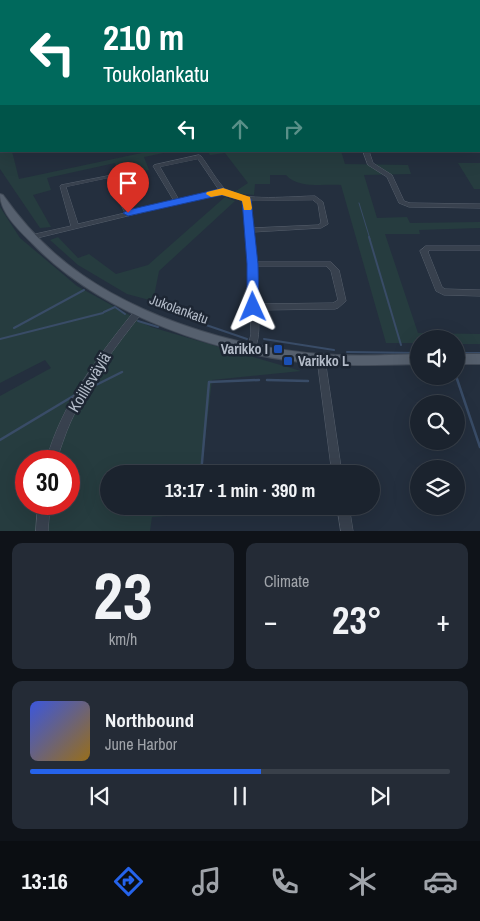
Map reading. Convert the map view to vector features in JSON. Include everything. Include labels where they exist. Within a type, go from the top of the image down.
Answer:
[{"type":"main road","name":"Jukolankatu","points":[[0,197],[33,237],[69,270],[118,301],[139,311],[199,334],[288,355],[321,359],[410,360]]},
{"type":"main road","points":[[465,359],[480,359]]},
{"type":"street","points":[[366,152],[370,164],[390,176],[402,202],[409,205],[480,206]]},
{"type":"street","points":[[177,201],[156,166],[200,157],[226,193]]},
{"type":"street","points":[[75,226],[63,186],[110,176],[128,213]]},
{"type":"street","points":[[33,237],[177,201],[226,193],[246,199],[315,198],[322,203],[325,224],[319,227],[250,230]]},
{"type":"street","points":[[246,199],[250,230],[255,334],[252,347]]},
{"type":"street","points":[[480,248],[428,248],[424,251],[439,289],[444,292],[480,293]]},
{"type":"street","points":[[252,264],[328,264],[335,270],[342,301],[335,306],[253,307]]},
{"type":"street","name":"Koillisväylä","points":[[55,450],[64,424],[78,396],[116,339],[139,311]]},
{"type":"street","points":[[321,359],[336,465]]},
{"type":"street","points":[[42,531],[43,515]]},
{"type":"street","points":[[344,515],[347,531]]},
{"type":"green space","points":[[0,152],[12,152],[19,179],[146,152],[168,152],[144,157],[149,170],[120,176],[115,163],[47,178],[51,190],[33,195],[51,227],[40,228],[0,169]]},
{"type":"green space","points":[[208,152],[341,152],[345,164],[408,165],[411,174],[364,175],[377,218],[407,217],[410,223],[480,222],[480,228],[419,230],[420,234],[385,234],[417,330],[410,330],[410,343],[386,343],[341,185],[304,184],[286,175],[270,175],[270,184],[255,184],[254,195],[233,193],[248,183],[225,153],[210,155]]},
{"type":"green space","points":[[458,163],[480,163],[480,189],[474,189]]},
{"type":"green space","points":[[225,197],[235,201],[159,271],[153,301],[127,294],[78,265],[50,240],[58,237],[78,258],[89,254],[116,274],[148,265]]},
{"type":"green space","points":[[0,207],[20,238],[77,286],[151,327],[301,371],[212,380],[202,465],[100,465],[100,515],[181,515],[152,517],[150,531],[0,531],[0,396],[51,368],[45,360],[0,383]]},
{"type":"green space","points":[[465,334],[480,334],[480,344],[465,344]]},
{"type":"waterway","points":[[359,203],[370,239]]},
{"type":"waterway","points":[[369,237],[401,345]]},
{"type":"waterway","points":[[14,328],[84,290]]},
{"type":"waterway","points":[[104,312],[115,307],[125,314]]},
{"type":"waterway","points":[[0,339],[103,313]]},
{"type":"waterway","points":[[171,313],[247,339]]},
{"type":"waterway","points":[[138,321],[158,327]]},
{"type":"waterway","points":[[264,339],[334,350]]},
{"type":"waterway","points":[[347,352],[410,353]]},
{"type":"waterway","points":[[465,353],[480,353]]},
{"type":"waterway","points":[[86,390],[122,372]]},
{"type":"waterway","points":[[202,465],[209,382],[259,380]]},
{"type":"waterway","points":[[267,380],[308,381]]},
{"type":"waterway","points":[[459,385],[480,447]]},
{"type":"waterway","points":[[0,440],[75,395]]},
{"type":"slow traffic","points":[[211,194],[223,191],[229,195],[246,199],[247,208]]},
{"type":"place","name":"Varikko I","points":[[278,349]]},
{"type":"place","name":"Varikko L","points":[[288,361]]},
{"type":"route","points":[[128,213],[223,191],[229,195],[246,199],[252,264],[253,307]]}]
